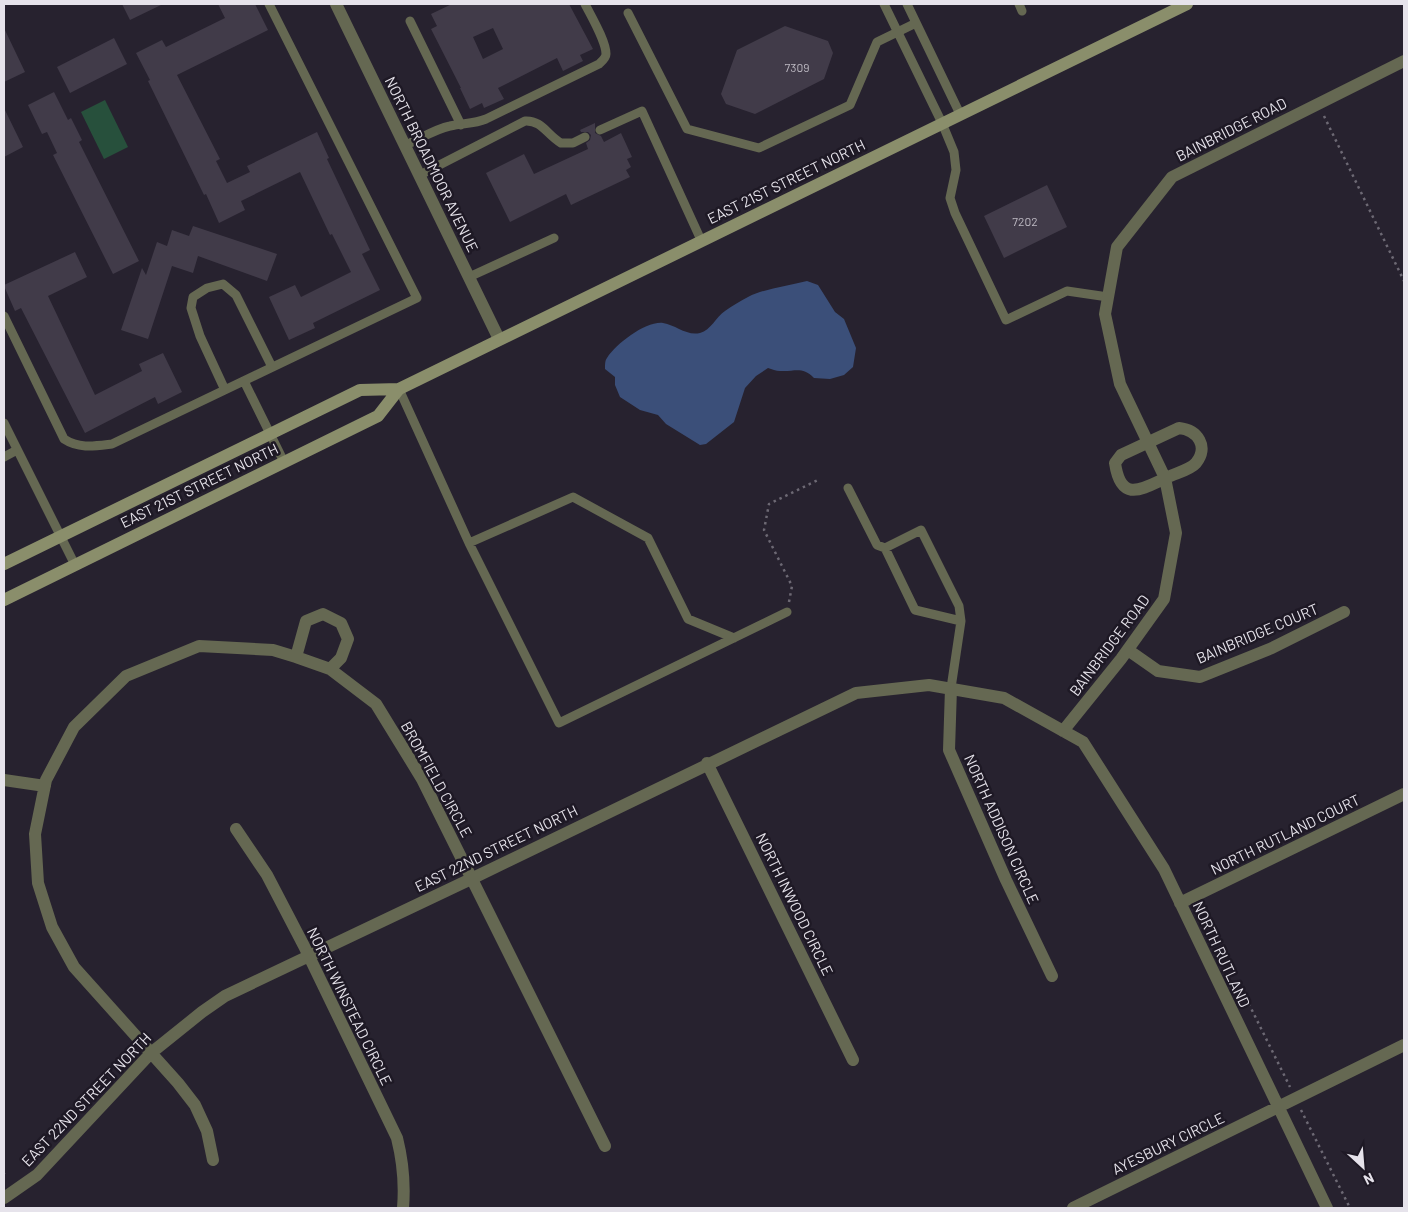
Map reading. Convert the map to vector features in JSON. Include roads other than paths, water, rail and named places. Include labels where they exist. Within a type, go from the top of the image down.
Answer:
[{"type":"main road","name":"EAST 21ST STREET NORTH","points":[[4,564],[360,390],[399,389],[1187,4]]},
{"type":"main road","name":"EAST 21ST STREET NORTH","points":[[4,600],[378,416],[399,389]]},
{"type":"street","name":"NORTH BROADMOOR AVENUE","points":[[336,4],[499,339]]},
{"type":"street","name":"BAINBRIDGE ROAD","points":[[1063,731],[1128,650],[1164,599],[1176,533],[1165,478],[1120,384],[1105,314],[1117,247],[1172,177],[1404,61]]},
{"type":"street","points":[[1179,428],[1188,429],[1196,433],[1201,444],[1201,455],[1194,465],[1165,478],[1142,490],[1132,491],[1123,486],[1117,475],[1116,463],[1121,455],[1179,428]]},
{"type":"street","name":"BAINBRIDGE COURT","points":[[1128,650],[1158,671],[1200,677],[1272,648],[1344,612]]},
{"type":"street","points":[[296,657],[306,621],[323,614],[341,623],[348,639],[341,658],[330,669]]},
{"type":"street","name":"BROMFIELD CIRCLE","points":[[212,1160],[207,1131],[195,1105],[74,967],[52,927],[38,883],[35,834],[46,780],[74,727],[126,676],[199,646],[273,650],[296,657],[330,669],[376,704],[422,779],[605,1146]]},
{"type":"street","name":"EAST 22ND STREET NORTH","points":[[4,1198],[37,1175],[151,1053],[225,996],[856,692],[929,685],[951,688],[1004,698],[1063,731]]},
{"type":"street","name":"NORTH ADDISON CIRCLE","points":[[951,688],[949,750],[1006,880],[1052,976]]},
{"type":"street","name":"NORTH RUTLAND","points":[[1063,731],[1083,742],[1164,869],[1277,1108],[1327,1208]]},
{"type":"street","name":"NORTH INWOOD CIRCLE","points":[[707,763],[853,1060]]},
{"type":"street","points":[[4,780],[45,786]]},
{"type":"street","name":"NORTH RUTLAND COURT","points":[[1180,903],[1404,794]]},
{"type":"street","name":"NORTH WINSTEAD CIRCLE","points":[[236,829],[267,875],[309,956],[397,1138],[403,1162],[403,1208]]},
{"type":"street","name":"AYESBURY CIRCLE","points":[[1073,1208],[1404,1045]]},
{"type":"street","points":[[4,1204],[6,1208]]},
{"type":"lane","points":[[4,316],[64,440],[73,445],[87,447],[112,444],[417,298],[270,4]]},
{"type":"lane","points":[[406,145],[440,129],[474,123],[507,110],[599,64],[606,54],[604,43],[585,4]]},
{"type":"lane","points":[[884,4],[942,123],[954,152],[956,170],[950,198],[955,213],[1006,320],[1067,292],[1108,296]]},
{"type":"lane","points":[[907,4],[960,114]]},
{"type":"lane","points":[[628,13],[687,129],[759,148],[850,105],[877,42],[916,23]]},
{"type":"lane","points":[[410,21],[461,125]]},
{"type":"lane","points":[[600,130],[642,111],[701,240]]},
{"type":"lane","points":[[420,175],[525,121],[539,124],[560,143],[573,143],[585,137]]},
{"type":"lane","points":[[469,277],[554,238]]},
{"type":"lane","points":[[225,390],[200,336],[191,308],[193,297],[208,288],[223,284],[236,295],[272,367]]},
{"type":"lane","points":[[244,381],[284,462]]},
{"type":"lane","points":[[399,389],[469,543],[559,723],[786,612]]},
{"type":"lane","points":[[4,423],[75,564]]},
{"type":"lane","points":[[4,457],[17,450]]},
{"type":"lane","points":[[848,488],[877,545],[884,548],[915,610],[961,621]]},
{"type":"lane","points":[[469,543],[573,497],[648,538],[688,619],[734,638]]},
{"type":"lane","points":[[884,548],[921,530],[959,606],[961,621],[951,688]]},
{"type":"water","points":[[807,281],[818,285],[835,312],[844,319],[856,348],[853,367],[844,375],[830,379],[814,378],[806,372],[798,370],[778,371],[768,368],[756,376],[745,388],[734,422],[706,444],[700,445],[666,424],[658,415],[640,410],[620,397],[615,385],[615,377],[605,369],[606,359],[612,352],[640,329],[656,323],[663,323],[686,332],[700,333],[707,329],[725,311],[748,297],[770,289]]}]
